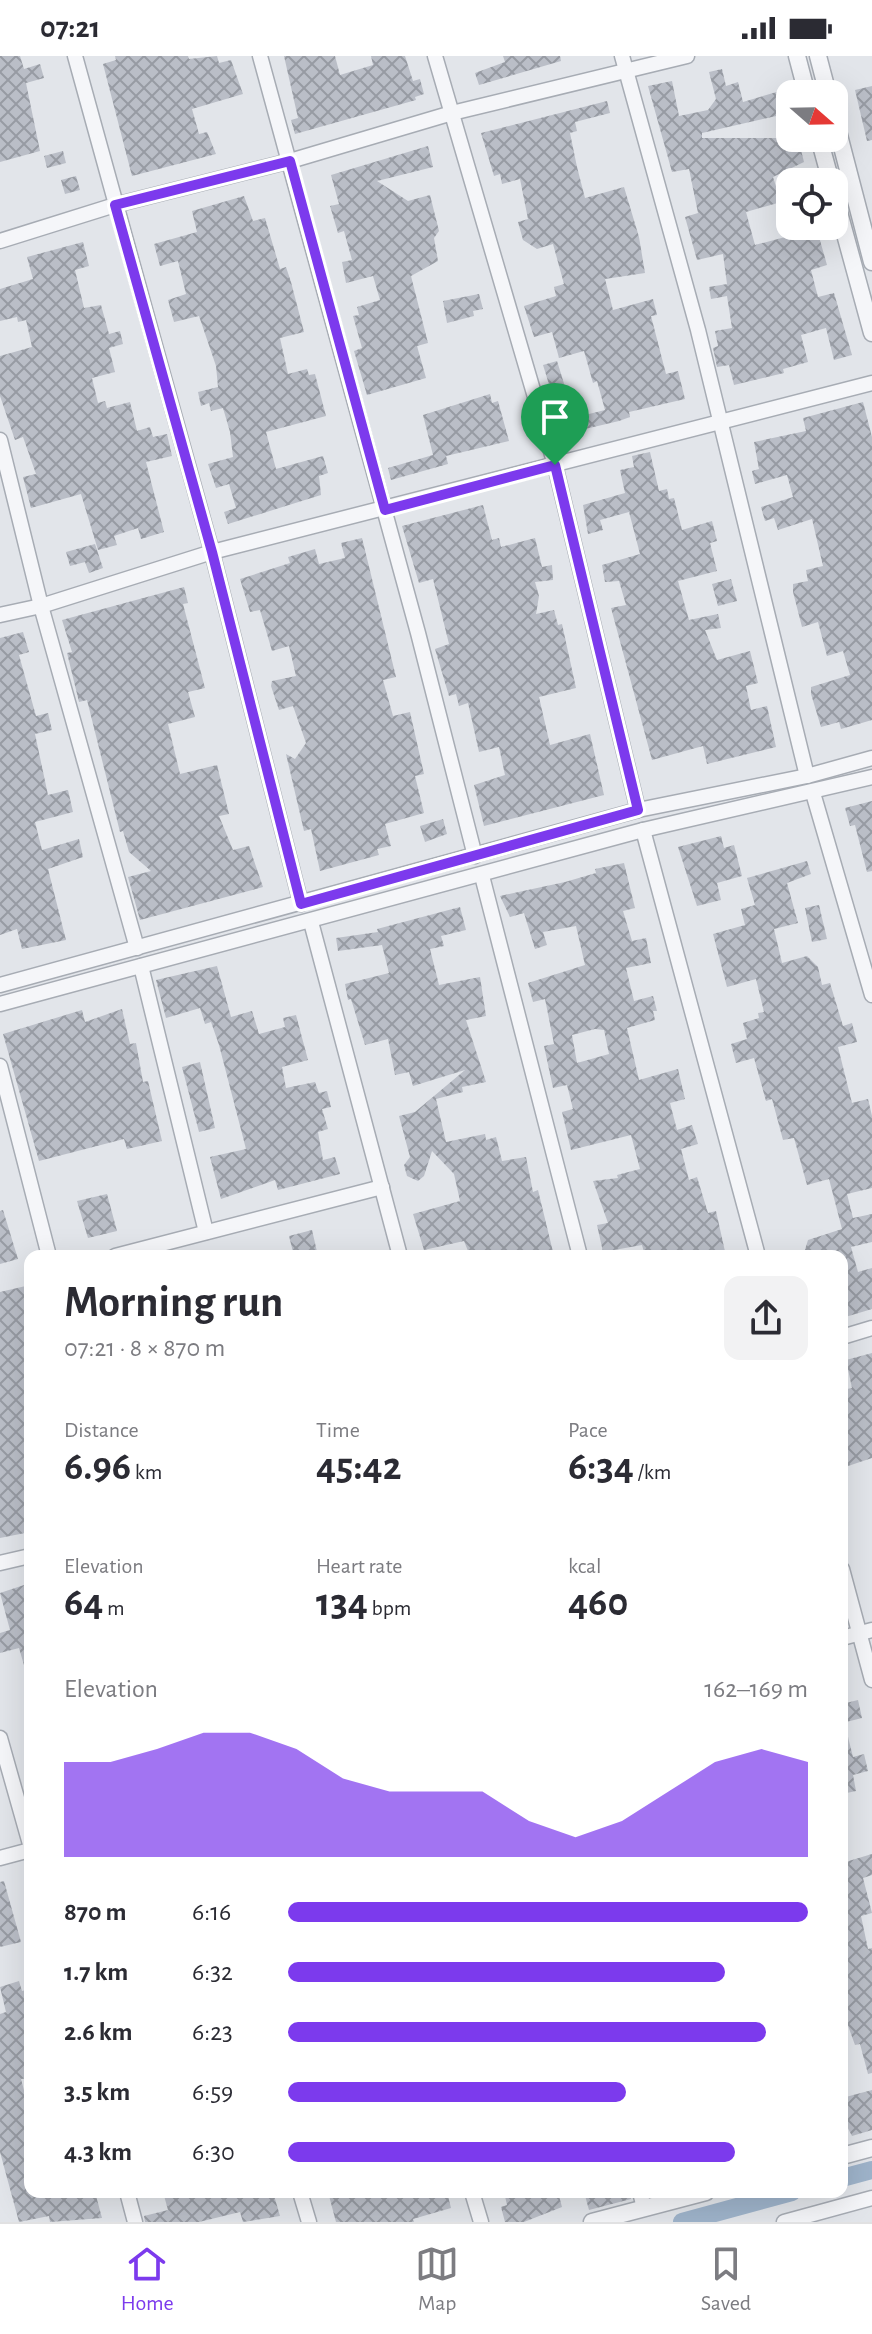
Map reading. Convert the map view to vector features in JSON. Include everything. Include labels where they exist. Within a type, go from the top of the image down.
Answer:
[{"type":"street","points":[[75,56],[212,552],[301,904]]},
{"type":"street","points":[[260,56],[385,510],[475,856]]},
{"type":"street","points":[[435,56],[555,465],[638,810]]},
{"type":"street","points":[[622,56],[720,420],[807,776]]},
{"type":"street","points":[[0,241],[115,205],[290,161],[452,113],[687,56]]},
{"type":"street","points":[[797,56],[803,80]]},
{"type":"street","points":[[818,56],[824,80]]},
{"type":"street","points":[[843,152],[872,262]]},
{"type":"street","points":[[847,240],[872,333]]},
{"type":"street","points":[[0,615],[41,606],[212,552],[872,383]]},
{"type":"street","points":[[0,440],[41,606],[137,948]]},
{"type":"street","points":[[0,985],[638,810],[807,776],[872,758]]},
{"type":"street","points":[[0,1004],[643,830],[872,777]]},
{"type":"street","points":[[813,793],[872,995]]},
{"type":"street","points":[[643,830],[756,1250]]},
{"type":"street","points":[[482,876],[578,1250]]},
{"type":"street","points":[[311,922],[398,1250]]},
{"type":"street","points":[[141,966],[206,1232]]},
{"type":"street","points":[[0,1066],[47,1250]]},
{"type":"street","points":[[138,1250],[382,1187]]},
{"type":"street","points":[[848,1335],[872,1328]]},
{"type":"street","points":[[0,1563],[24,1557]]},
{"type":"street","points":[[848,1585],[866,1632],[872,1680]]},
{"type":"street","points":[[0,1738],[24,1825]]},
{"type":"street","points":[[0,1858],[24,1849]]},
{"type":"street","points":[[848,2154],[872,2148]]},
{"type":"street","points":[[129,2198],[135,2222]]},
{"type":"street","points":[[302,2198],[309,2222]]},
{"type":"street","points":[[474,2198],[481,2222]]},
{"type":"street","points":[[784,2222],[872,2198]]},
{"type":"street","points":[[592,2222],[642,2200]]},
{"type":"building","points":[[0,56],[20,56],[24,69],[40,64],[44,78],[26,83],[40,151],[0,162]]},
{"type":"building","points":[[115,56],[188,56],[189,59],[217,56],[219,63],[231,60],[243,94],[192,109],[199,134],[207,132],[216,154],[132,176],[103,64],[116,60]]},
{"type":"building","points":[[284,56],[335,56],[340,75],[373,65],[371,56],[405,56],[413,81],[420,79],[424,94],[415,97],[416,100],[295,134],[291,120],[298,118]]},
{"type":"building","points":[[503,56],[560,56],[561,61],[479,85],[475,73],[505,62]]},
{"type":"building","points":[[722,69],[726,86],[738,82],[743,102],[776,92],[776,116],[702,133],[702,138],[776,138],[776,152],[802,152],[804,162],[792,168],[776,168],[773,177],[776,203],[746,212],[755,245],[776,239],[820,240],[827,265],[811,270],[818,297],[834,293],[852,355],[834,360],[826,328],[801,335],[808,362],[783,369],[784,373],[734,385],[729,365],[717,367],[713,348],[718,346],[715,331],[732,328],[727,296],[711,299],[709,287],[727,284],[723,254],[697,260],[685,217],[698,213],[689,169],[672,172],[648,86],[672,81],[679,116],[708,110],[716,99],[709,72]]},
{"type":"building","points":[[872,86],[872,140],[867,141],[855,90]]},
{"type":"building","points":[[607,101],[610,113],[575,122],[577,131],[570,133],[585,198],[624,187],[639,237],[645,273],[605,279],[613,310],[653,299],[657,315],[651,316],[666,374],[678,371],[685,399],[629,412],[630,417],[619,421],[564,434],[561,421],[605,410],[584,351],[559,358],[552,332],[534,337],[524,306],[556,296],[554,287],[564,284],[553,244],[537,249],[523,240],[518,222],[528,219],[520,179],[502,184],[500,174],[494,176],[481,133]]},
{"type":"building","points":[[428,146],[433,167],[377,181],[408,201],[430,195],[439,231],[434,238],[438,261],[411,276],[428,343],[417,346],[426,378],[367,395],[354,351],[362,348],[353,316],[359,315],[357,307],[380,300],[373,276],[346,283],[342,262],[352,260],[344,231],[338,233],[330,206],[339,204],[331,175]]},
{"type":"building","points":[[63,151],[66,163],[47,168],[44,156]]},
{"type":"building","points":[[76,176],[80,190],[65,194],[61,180]]},
{"type":"building","points":[[244,196],[253,221],[265,218],[280,269],[286,267],[304,332],[280,338],[288,374],[307,369],[309,375],[315,374],[326,416],[266,432],[276,469],[323,456],[328,473],[319,476],[321,495],[228,524],[224,512],[236,508],[229,484],[216,488],[208,464],[233,457],[230,432],[223,408],[211,411],[209,403],[201,406],[198,392],[218,387],[216,366],[199,316],[174,322],[168,300],[186,294],[178,261],[160,266],[154,244],[197,232],[192,211]]},
{"type":"building","points":[[83,242],[89,266],[75,270],[84,308],[101,305],[109,334],[120,331],[123,344],[109,348],[115,372],[92,378],[98,403],[105,401],[107,408],[130,402],[137,431],[150,427],[153,437],[167,434],[172,456],[146,462],[164,532],[141,539],[138,528],[114,536],[117,545],[98,550],[81,494],[31,508],[23,477],[36,474],[23,437],[15,440],[0,396],[0,356],[32,347],[26,320],[18,322],[17,317],[0,321],[0,289],[33,279],[27,257]]},
{"type":"building","points":[[479,294],[483,309],[473,311],[474,316],[447,323],[443,301]]},
{"type":"building","points":[[557,361],[566,390],[552,394],[543,365]]},
{"type":"building","points":[[490,394],[492,403],[498,401],[509,441],[446,456],[448,464],[391,480],[388,468],[433,455],[423,415]]},
{"type":"building","points":[[863,402],[872,437],[872,720],[841,729],[839,722],[821,727],[811,687],[850,675],[843,651],[827,656],[818,622],[802,627],[793,592],[793,584],[808,581],[806,570],[823,566],[812,519],[778,530],[774,518],[765,521],[761,507],[793,497],[787,475],[755,484],[752,471],[759,469],[754,442],[806,431],[803,418]]},
{"type":"building","points":[[650,452],[659,491],[667,489],[669,499],[674,498],[682,530],[712,521],[717,541],[710,543],[717,571],[678,581],[689,620],[718,614],[721,628],[705,630],[717,660],[750,651],[758,683],[746,686],[751,710],[767,706],[776,747],[707,764],[703,746],[652,760],[611,608],[626,605],[619,581],[605,582],[602,565],[640,554],[629,512],[600,520],[603,530],[588,534],[583,505],[625,493],[620,470],[634,467],[632,456]]},
{"type":"building","points":[[483,505],[492,540],[499,538],[501,547],[535,538],[542,567],[552,565],[553,580],[535,582],[539,596],[536,614],[554,610],[558,625],[562,624],[576,688],[539,697],[550,745],[590,734],[604,795],[484,826],[474,785],[505,775],[499,747],[479,752],[468,703],[459,706],[456,694],[449,696],[435,649],[449,644],[433,579],[419,583],[402,526]]},
{"type":"building","points":[[362,538],[396,677],[383,680],[393,716],[410,712],[424,774],[415,776],[424,813],[385,824],[391,846],[377,849],[379,855],[320,871],[311,829],[304,831],[286,754],[295,759],[306,743],[293,706],[279,710],[271,686],[272,681],[296,676],[289,646],[272,651],[260,610],[250,612],[240,579],[290,563],[288,557],[315,549],[319,564],[345,558],[341,543]]},
{"type":"building","points":[[95,544],[103,568],[89,573],[85,562],[70,566],[66,552]]},
{"type":"building","points":[[731,579],[737,601],[718,606],[712,584]]},
{"type":"building","points":[[184,587],[188,603],[183,604],[205,688],[188,692],[195,717],[168,724],[180,774],[217,765],[229,814],[219,816],[233,850],[249,846],[263,887],[140,920],[128,877],[151,871],[129,852],[123,831],[120,832],[87,700],[79,702],[67,653],[72,652],[62,620]]},
{"type":"building","points":[[23,632],[29,652],[19,655],[36,716],[48,713],[52,730],[35,734],[48,795],[68,790],[73,812],[35,822],[42,850],[79,839],[83,857],[48,869],[66,940],[22,949],[17,929],[0,935],[0,638]]},
{"type":"building","points":[[872,801],[872,871],[867,872],[855,825],[850,826],[845,808]]},
{"type":"building","points":[[443,819],[447,834],[425,842],[420,826]]},
{"type":"building","points":[[721,836],[724,848],[734,845],[742,876],[717,883],[721,900],[697,906],[678,847]]},
{"type":"building","points":[[807,861],[811,874],[787,883],[798,923],[774,929],[782,963],[807,956],[818,967],[822,985],[830,983],[843,1026],[852,1023],[857,1042],[838,1047],[852,1103],[868,1099],[872,1116],[872,1188],[847,1194],[853,1218],[872,1214],[872,1242],[851,1247],[858,1272],[872,1268],[872,1309],[848,1316],[848,1250],[805,1250],[808,1240],[842,1229],[829,1179],[807,1185],[794,1138],[783,1140],[772,1099],[766,1101],[754,1058],[736,1063],[731,1044],[747,1039],[743,1023],[759,1018],[758,1013],[764,1012],[756,979],[727,987],[713,934],[745,925],[741,909],[755,905],[747,878]]},
{"type":"building","points":[[624,863],[635,908],[623,911],[632,941],[646,938],[651,963],[626,968],[634,1001],[653,996],[657,1011],[653,1011],[655,1020],[627,1028],[639,1080],[678,1069],[685,1099],[670,1103],[677,1130],[692,1125],[698,1144],[681,1149],[689,1180],[697,1177],[708,1213],[716,1211],[725,1250],[643,1250],[642,1245],[603,1250],[597,1225],[608,1223],[593,1181],[618,1178],[617,1175],[640,1169],[631,1135],[571,1150],[562,1112],[573,1109],[567,1085],[553,1088],[544,1046],[554,1044],[545,999],[533,1002],[528,983],[585,965],[576,926],[543,932],[547,945],[535,949],[524,913],[510,917],[500,896],[596,873],[595,869]],"holes":[[[604,1030],[609,1054],[577,1063],[572,1035]]]},
{"type":"building","points":[[819,905],[827,939],[812,942],[805,908]]},
{"type":"building","points":[[460,907],[466,930],[441,936],[444,946],[430,949],[439,985],[480,977],[486,1016],[466,1020],[486,1082],[462,1087],[463,1092],[436,1099],[446,1142],[485,1134],[486,1140],[496,1137],[502,1161],[526,1157],[533,1192],[538,1190],[553,1250],[468,1250],[464,1241],[424,1250],[413,1214],[460,1201],[454,1174],[432,1151],[424,1176],[418,1181],[407,1176],[404,1165],[410,1157],[399,1116],[415,1112],[465,1070],[413,1086],[409,1072],[395,1075],[388,1039],[365,1045],[345,984],[389,973],[382,945],[338,951],[336,938],[378,932],[377,929]]},
{"type":"building","points":[[217,966],[231,1017],[252,1011],[259,1034],[285,1027],[283,1018],[296,1015],[308,1060],[282,1067],[286,1088],[315,1082],[319,1093],[327,1091],[331,1107],[322,1109],[328,1129],[318,1132],[323,1160],[335,1157],[340,1174],[278,1190],[275,1180],[221,1199],[210,1157],[246,1149],[219,1045],[211,1022],[205,1024],[200,1008],[166,1018],[156,980]]},
{"type":"building","points":[[122,1009],[130,1044],[136,1043],[143,1082],[148,1081],[162,1141],[127,1149],[124,1139],[39,1161],[3,1034],[82,1010],[85,1022]]},
{"type":"building","points":[[200,1062],[215,1128],[199,1132],[182,1067]]},
{"type":"building","points":[[107,1194],[117,1231],[88,1238],[77,1201]]},
{"type":"building","points":[[3,1210],[18,1259],[0,1264],[0,1211]]},
{"type":"building","points":[[312,1230],[317,1250],[292,1250],[289,1236]]},
{"type":"building","points":[[24,1286],[24,1533],[0,1538],[0,1292]]},
{"type":"building","points":[[872,1353],[872,1458],[848,1466],[848,1389],[852,1388],[848,1359]]},
{"type":"building","points":[[24,1585],[24,1665],[19,1648],[0,1653],[0,1633],[10,1630],[0,1593]]},
{"type":"building","points":[[858,1700],[862,1718],[848,1722],[848,1702]]},
{"type":"building","points":[[848,1737],[853,1757],[864,1754],[868,1771],[853,1775],[856,1791],[848,1793]]},
{"type":"building","points":[[872,1854],[872,1875],[863,1878],[872,1913],[861,1916],[868,1949],[872,1948],[872,2073],[868,2074],[860,2044],[855,2045],[848,2026],[848,1861]]},
{"type":"building","points":[[4,1881],[21,1942],[0,1947],[0,1882]]},
{"type":"building","points":[[19,1981],[24,1990],[24,2079],[21,2079],[24,2090],[24,2198],[97,2198],[102,2218],[50,2222],[49,2216],[19,2222],[0,2152],[0,2014],[6,2012],[0,1987]]},
{"type":"building","points":[[872,2090],[872,2130],[852,2136],[848,2128],[848,2096]]},
{"type":"building","points":[[165,2198],[275,2198],[280,2216],[243,2222],[240,2212],[199,2222],[145,2222],[144,2216],[168,2210]]},
{"type":"building","points":[[330,2198],[448,2198],[451,2208],[413,2219],[414,2222],[336,2222]]},
{"type":"building","points":[[505,2198],[560,2198],[562,2207],[524,2222],[505,2222],[501,2207],[507,2205]]},
{"type":"building","points":[[586,2198],[631,2198],[631,2199],[589,2210]]},
{"type":"waterway","points":[[848,2176],[872,2170]]},
{"type":"waterway","points":[[682,2222],[770,2198]]},
{"type":"route","points":[[290,161],[385,510],[555,465],[638,810],[301,904],[212,552],[115,205],[290,161]]}]
